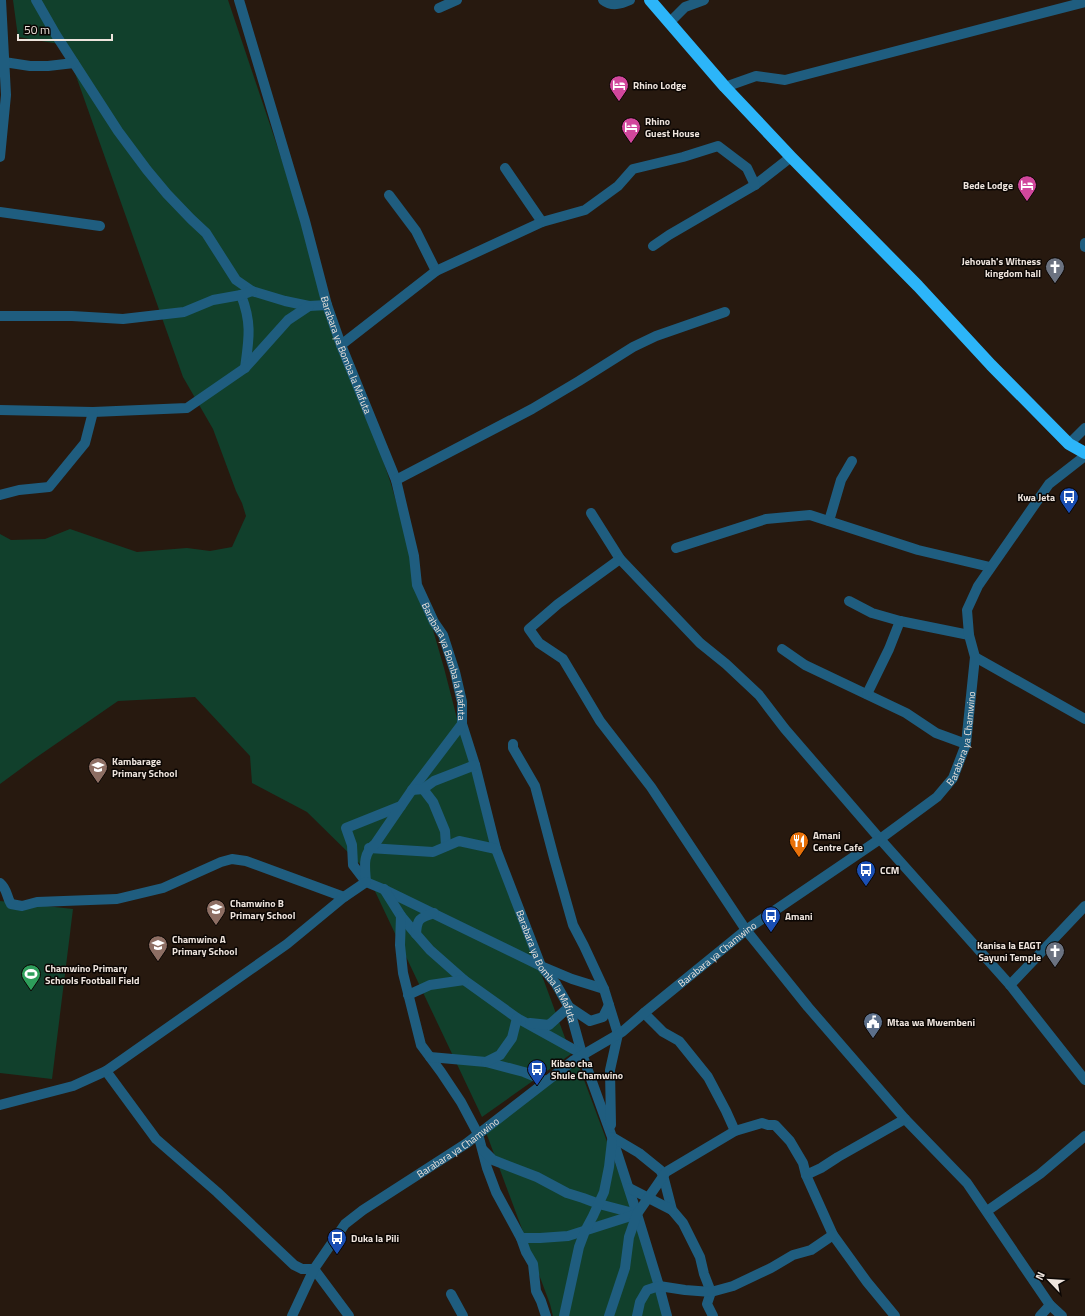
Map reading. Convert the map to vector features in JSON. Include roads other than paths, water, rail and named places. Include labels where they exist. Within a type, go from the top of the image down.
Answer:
[{"type":"highway","points":[[650,0],[725,87],[791,157],[918,286],[1069,444],[1085,455]]},
{"type":"street","points":[[0,157],[6,95],[2,0]]},
{"type":"street","points":[[36,0],[56,35],[118,131],[167,194],[190,219],[206,233],[236,280],[252,291],[285,301],[309,306],[327,305]]},
{"type":"street","name":"Barabara ya Bomba la Mafuta","points":[[239,0],[305,221],[327,305],[341,345],[396,480],[414,556],[417,585],[434,622],[444,635],[462,702],[462,724],[475,765],[496,849],[541,966],[556,984],[569,1007],[582,1054],[629,1188],[667,1316]]},
{"type":"street","points":[[439,8],[457,0]]},
{"type":"street","points":[[603,0],[609,4],[621,4],[630,0]]},
{"type":"street","points":[[669,23],[685,7],[704,0]]},
{"type":"street","points":[[725,87],[756,76],[785,80],[1085,2]]},
{"type":"street","points":[[4,62],[30,66],[48,66],[74,63]]},
{"type":"street","points":[[341,345],[436,270],[542,222],[585,210],[618,186],[633,169],[683,157],[718,146],[747,168],[755,185]]},
{"type":"street","points":[[653,246],[669,235],[755,185],[791,157]]},
{"type":"street","points":[[505,168],[542,222]]},
{"type":"street","points":[[389,195],[416,231],[436,270]]},
{"type":"street","points":[[0,212],[100,226]]},
{"type":"street","points":[[0,316],[72,316],[123,320],[184,312],[213,300],[241,295],[252,291]]},
{"type":"street","points":[[241,295],[248,314],[249,338],[245,368]]},
{"type":"street","points":[[0,410],[93,412],[187,408],[245,368],[288,320],[309,306]]},
{"type":"street","points":[[396,480],[532,409],[633,347],[656,336],[725,312]]},
{"type":"street","points":[[0,495],[19,490],[48,486],[85,443],[93,412]]},
{"type":"street","points":[[1069,444],[1085,428]]},
{"type":"street","name":"Barabara ya Chamwino","points":[[292,1316],[314,1269],[345,1224],[362,1210],[467,1143],[582,1054],[618,1034],[746,930],[880,839],[937,797],[953,778],[966,744],[975,657],[969,636],[967,610],[978,586],[990,567],[1049,484],[1085,455]]},
{"type":"street","points":[[830,521],[841,480],[852,461]]},
{"type":"street","points":[[591,513],[620,559],[700,644],[726,664],[760,695],[786,729],[880,839],[1010,985],[1085,1080]]},
{"type":"street","points":[[676,548],[766,519],[810,515],[918,550],[990,567]]},
{"type":"street","points":[[620,559],[558,604],[529,629],[539,643],[563,659],[600,721],[651,787],[746,930],[808,1007],[905,1119],[967,1183],[1050,1305],[1062,1316]]},
{"type":"street","points":[[849,601],[872,613],[900,621],[969,636]]},
{"type":"street","points":[[867,694],[890,649],[900,621]]},
{"type":"street","points":[[782,649],[805,665],[906,713],[936,733],[966,744]]},
{"type":"street","points":[[975,657],[1085,719]]},
{"type":"street","points":[[366,882],[364,862],[370,848],[376,844],[412,790],[462,724]]},
{"type":"street","points":[[513,744],[535,786],[573,925],[604,989],[618,1034],[610,1070],[612,1137],[609,1167],[604,1192],[579,1247],[564,1316]]},
{"type":"street","points":[[412,790],[423,789],[434,781],[475,765]]},
{"type":"street","points":[[423,789],[433,802],[445,831],[446,846]]},
{"type":"street","points":[[402,806],[346,828],[352,845],[353,865],[366,882],[384,889],[541,966],[604,989]]},
{"type":"street","points":[[370,848],[433,852],[459,841],[496,849]]},
{"type":"street","points":[[0,883],[6,889],[11,904],[22,906],[37,902],[117,899],[163,888],[221,862],[232,859],[246,861],[344,897]]},
{"type":"street","points":[[0,1105],[73,1086],[106,1071],[288,944],[344,897],[366,882]]},
{"type":"street","points":[[384,889],[401,916],[430,950],[464,980],[522,1020],[582,1054]]},
{"type":"street","points":[[1010,985],[1085,906]]},
{"type":"street","points":[[416,934],[417,922],[422,917],[434,913]]},
{"type":"street","points":[[401,916],[400,945],[403,973],[421,1045],[461,1102],[478,1134],[487,1168],[496,1192],[522,1238],[526,1252],[533,1264],[536,1291],[541,1300],[546,1316]]},
{"type":"street","points":[[408,995],[430,985],[464,980]]},
{"type":"street","points":[[522,1020],[548,1025],[569,1007],[590,1021],[603,1017],[609,1005]]},
{"type":"street","points":[[644,1013],[664,1032],[679,1041],[708,1077],[735,1131]]},
{"type":"street","points":[[486,1062],[500,1055],[522,1020]]},
{"type":"street","points":[[430,1057],[486,1062],[524,1072],[546,1081]]},
{"type":"street","points":[[106,1071],[156,1139],[217,1192],[294,1266],[302,1269],[314,1269],[349,1316]]},
{"type":"street","points":[[806,1175],[821,1168],[905,1119]]},
{"type":"street","points":[[610,1316],[624,1268],[629,1237],[637,1214],[663,1175],[735,1131],[762,1123],[768,1126],[775,1125],[790,1141],[803,1163],[806,1175],[833,1235],[867,1282],[895,1316]]},
{"type":"street","points":[[987,1211],[1040,1174],[1085,1136]]},
{"type":"street","points":[[612,1137],[639,1153],[660,1170],[663,1175],[672,1210]]},
{"type":"street","points":[[483,1150],[493,1160],[537,1177],[567,1193],[599,1204],[637,1214]]},
{"type":"street","points":[[629,1188],[672,1210],[683,1223],[700,1257],[704,1274],[711,1292],[707,1304],[713,1316]]},
{"type":"street","points":[[522,1238],[568,1236],[637,1214]]},
{"type":"street","points":[[637,1316],[640,1302],[647,1290],[659,1286],[711,1292],[733,1286],[771,1268],[792,1255],[811,1250],[833,1235]]},
{"type":"street","points":[[452,1294],[463,1316]]},
{"type":"street","points":[[1040,1316],[1050,1305]]},
{"type":"place","name":"Rhino Lodge","points":[[619,102]]},
{"type":"place","name":"Rhino Guest House","points":[[631,144]]},
{"type":"place","name":"Bede Lodge","points":[[1027,202]]},
{"type":"place","name":"Jehovah's Witness kingdom hall","points":[[1055,284]]},
{"type":"place","name":"Kwa Jeta","points":[[1069,514]]},
{"type":"place","name":"Kambarage Primary School","points":[[98,784]]},
{"type":"place","name":"Amani Centre Cafe","points":[[799,858]]},
{"type":"place","name":"CCM","points":[[866,887]]},
{"type":"place","name":"Chamwino B Primary School","points":[[216,926]]},
{"type":"place","name":"Amani","points":[[771,933]]},
{"type":"place","name":"Chamwino A Primary School","points":[[158,962]]},
{"type":"place","name":"Kanisa la EAGT Sayuni Temple","points":[[1055,968]]},
{"type":"place","name":"Chamwino Primary Schools Football Field","points":[[31,991]]},
{"type":"place","name":"Mtaa wa Mwembeni","points":[[873,1039]]},
{"type":"place","name":"Kibao cha Shule Chamwino","points":[[537,1086]]},
{"type":"place","name":"Duka la Pili","points":[[337,1255]]}]
